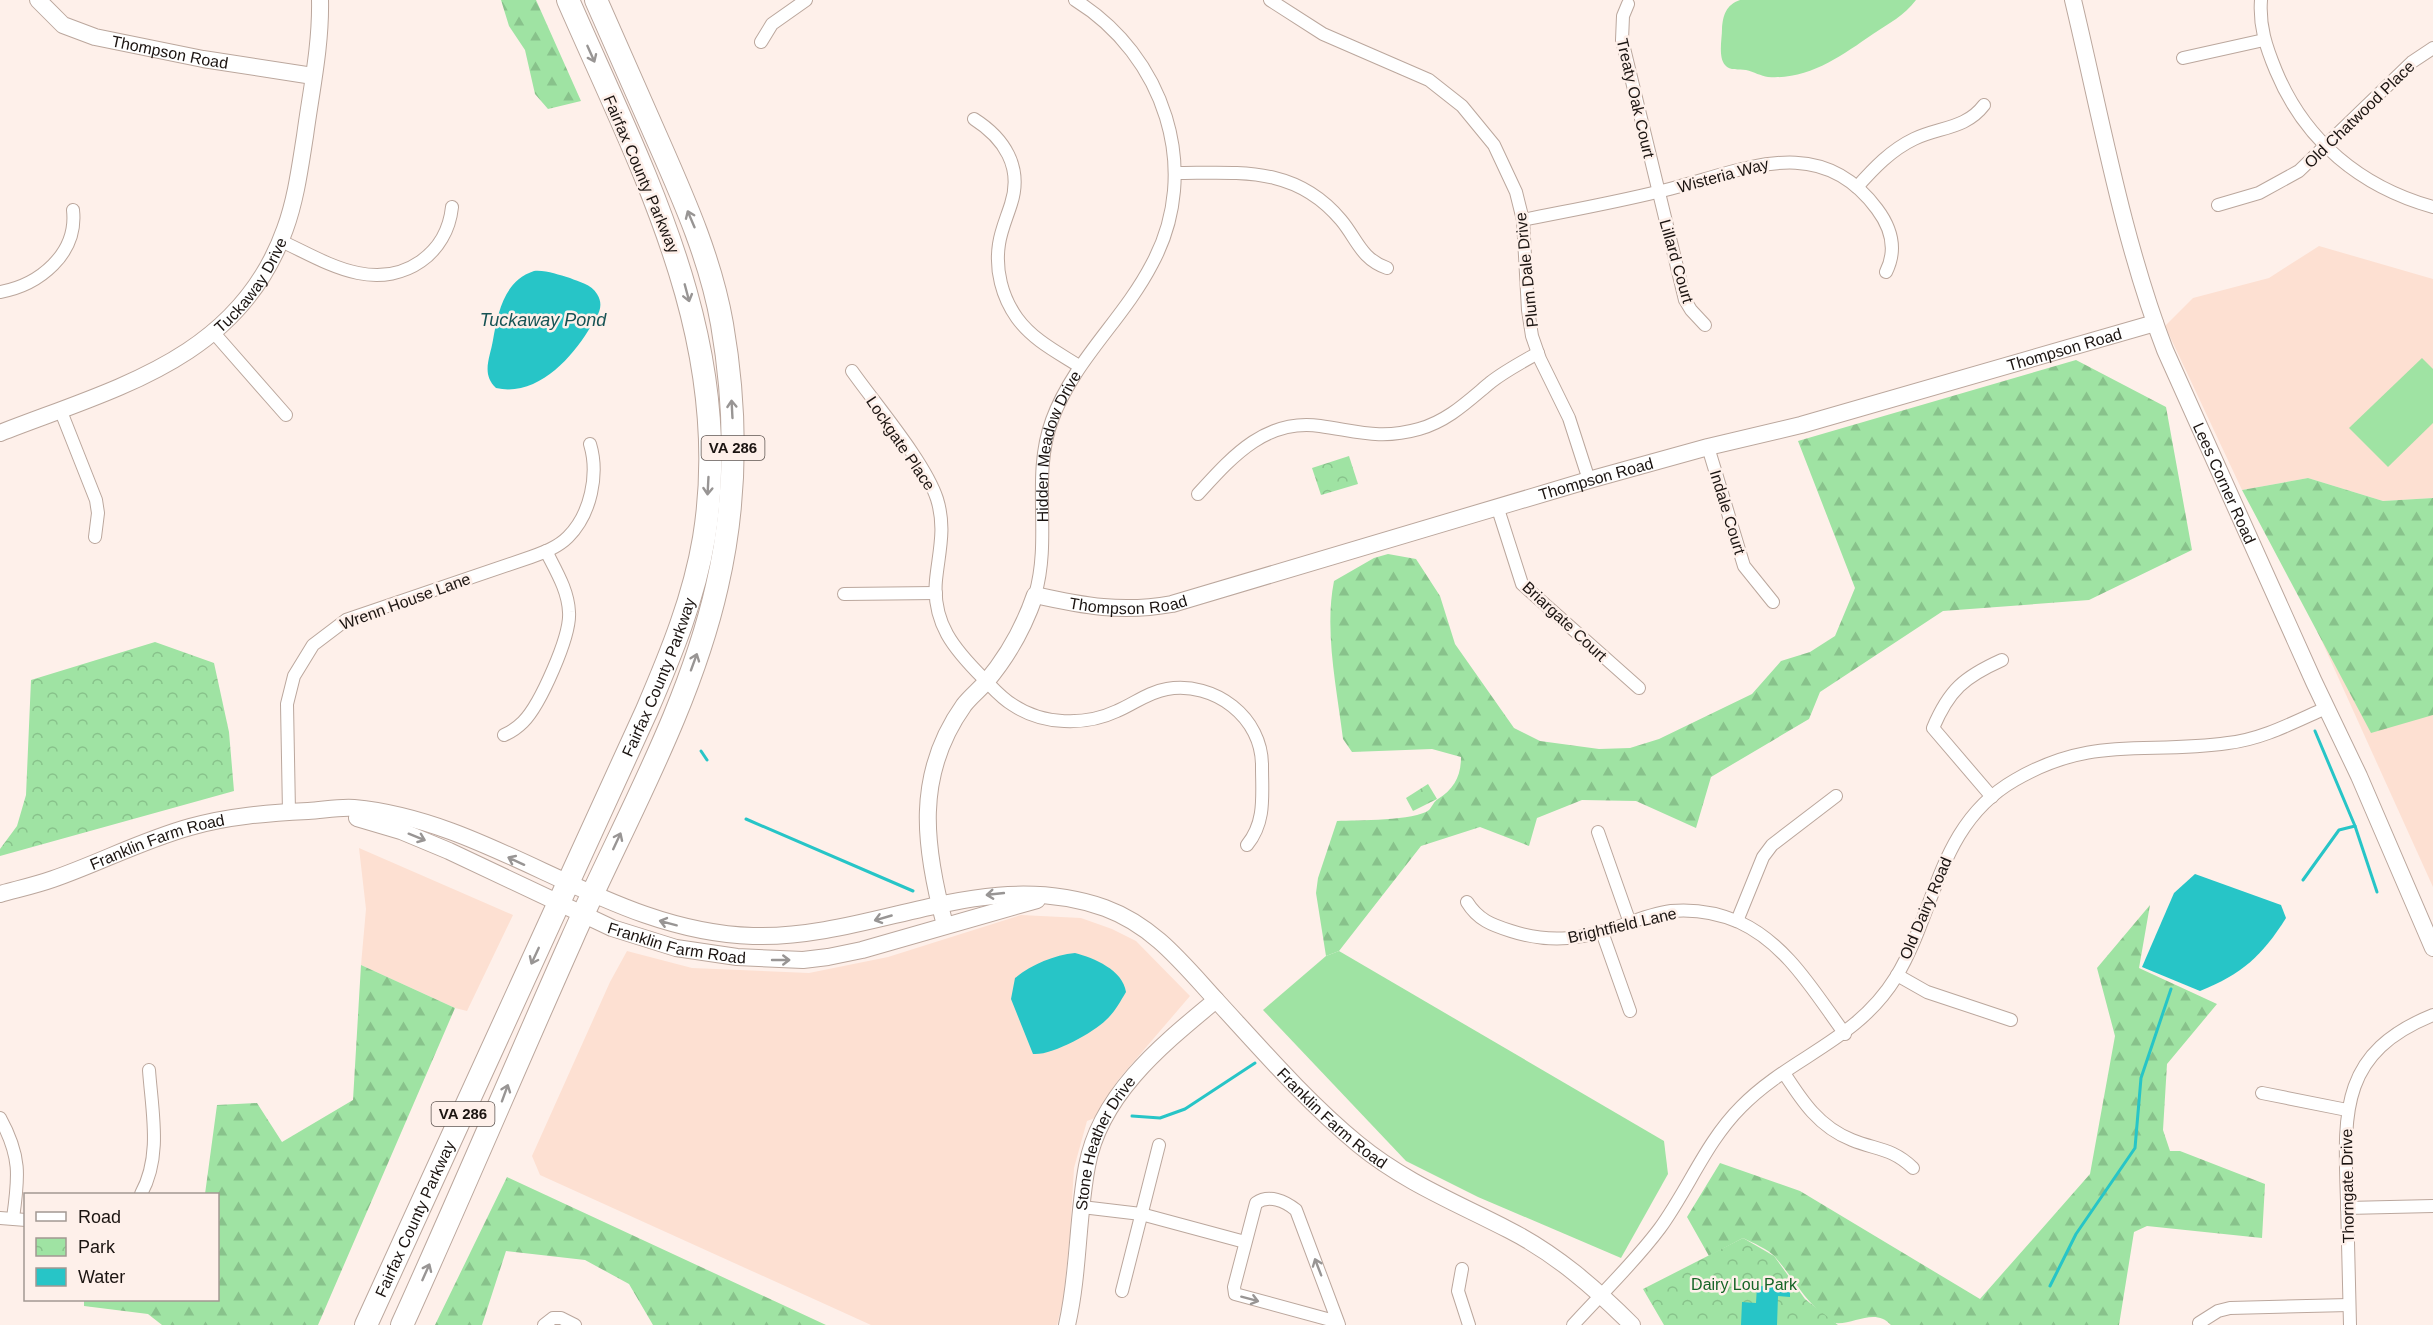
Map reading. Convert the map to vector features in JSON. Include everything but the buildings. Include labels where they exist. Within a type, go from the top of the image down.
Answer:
[{"type":"highway","name":"Fairfax County Parkway","points":[[366,1325],[643,721],[685,615],[704,537],[710,455],[701,361],[679,263],[667,229],[568,0]]},
{"type":"highway","name":"Fairfax County Parkway","points":[[402,1325],[587,904],[681,699],[707,623],[725,547],[733,444],[731,389],[723,330],[703,251],[596,0]]},
{"type":"street","name":"Thompson Road","points":[[38,0],[63,25],[96,37],[203,59],[314,76]]},
{"type":"street","name":"Tuckaway Drive","points":[[0,433],[167,366],[214,333],[255,287],[281,241],[299,178],[318,45],[320,0]]},
{"type":"street","points":[[761,42],[772,24],[806,0]]},
{"type":"street","name":"Hidden Meadow Drive","points":[[945,925],[927,838],[926,816],[937,757],[957,716],[987,681],[1021,632],[1035,595],[1041,572],[1043,544],[1041,493],[1045,447],[1056,411],[1079,366],[1153,264],[1169,224],[1175,173],[1169,123],[1154,84],[1144,66],[1118,33],[1075,0]]},
{"type":"street","name":"Plum Dale Drive","points":[[1270,0],[1310,27],[1429,80],[1472,116],[1494,145],[1516,192],[1523,220],[1528,310],[1538,353],[1569,418],[1589,480]]},
{"type":"street","name":"Lees Corner Road","points":[[2073,0],[2134,259],[2155,323],[2326,708],[2359,776],[2433,948]]},
{"type":"street","points":[[2261,0],[2264,40],[2290,100],[2326,148],[2371,183],[2408,200],[2433,207]]},
{"type":"street","name":"Treaty Oak Court","points":[[1628,4],[1623,16],[1622,40],[1658,192]]},
{"type":"street","points":[[2183,57],[2264,40]]},
{"type":"street","name":"Old Chatwood Place","points":[[2218,205],[2276,185],[2299,171],[2326,148],[2412,62],[2433,48]]},
{"type":"street","points":[[1857,187],[1899,147],[1927,134],[1961,124],[1984,105]]},
{"type":"street","points":[[974,119],[1005,145],[1014,174],[1012,202],[1002,227],[998,259],[1003,290],[1009,304],[1028,331],[1079,366]]},
{"type":"street","name":"Wisteria Way","points":[[1523,220],[1658,192],[1764,163],[1781,161],[1824,167],[1857,187],[1879,211],[1889,229],[1893,253],[1886,272]]},
{"type":"street","points":[[1175,173],[1252,173],[1270,176],[1303,188],[1332,209],[1366,257],[1387,268]]},
{"type":"street","name":"Lillard Court","points":[[1658,192],[1685,300],[1705,325]]},
{"type":"street","points":[[281,241],[355,273],[395,274],[414,266],[433,253],[448,229],[452,207]]},
{"type":"street","points":[[0,292],[31,282],[55,264],[70,238],[73,210]]},
{"type":"street","name":"Thompson Road","points":[[1035,595],[1106,609],[1134,610],[1155,607],[1497,509],[1589,480],[1708,447],[1791,428],[2155,323]]},
{"type":"street","points":[[214,333],[286,415]]},
{"type":"street","points":[[1198,494],[1236,453],[1264,434],[1301,425],[1368,436],[1403,433],[1422,428],[1454,413],[1492,381],[1538,353]]},
{"type":"street","name":"Lockgate Place","points":[[852,371],[924,472],[937,499],[943,530],[936,593],[939,617],[948,641],[1013,706],[1040,717],[1085,721],[1106,716],[1165,689],[1195,689],[1226,700],[1238,710],[1251,728],[1262,762],[1262,815],[1259,827],[1247,845]]},
{"type":"street","points":[[60,409],[96,500],[98,525],[95,537]]},
{"type":"street","name":"Wrenn House Lane","points":[[289,812],[287,704],[294,676],[313,645],[346,620],[546,551],[569,536],[585,510],[595,468],[590,444]]},
{"type":"street","name":"Indale Court","points":[[1708,447],[1744,566],[1773,602]]},
{"type":"street","name":"Briargate Court","points":[[1497,509],[1522,584],[1639,688]]},
{"type":"street","points":[[504,735],[523,722],[531,712],[564,643],[568,628],[568,599],[546,551]]},
{"type":"street","points":[[844,594],[936,593]]},
{"type":"street","points":[[1992,797],[1933,728],[1942,706],[1959,684],[2002,660]]},
{"type":"street","name":"Old Dairy Road","points":[[1573,1325],[1659,1228],[1725,1124],[1756,1093],[1845,1034],[1875,1006],[1897,975],[1911,947],[1941,865],[1976,813],[1992,797],[2036,768],[2069,755],[2110,748],[2237,742],[2265,735],[2326,708]]},
{"type":"street","points":[[1737,921],[1763,856],[1772,845],[1836,796]]},
{"type":"street","name":"Franklin Farm Road","points":[[0,894],[52,880],[129,848],[189,827],[220,819],[320,810],[401,831],[505,876],[564,893],[587,904],[640,939],[676,948],[771,960],[803,960],[862,950],[945,925],[1050,898]]},
{"type":"street","points":[[1598,832],[1630,922]]},
{"type":"street","name":"Franklin Farm Road","points":[[587,904],[700,930],[753,936],[813,934],[940,904],[1012,893],[1103,908],[1141,926],[1164,943],[1325,1115],[1380,1162],[1431,1193],[1512,1231],[1572,1270],[1602,1294],[1632,1325]]},
{"type":"street","name":"Brightfield Lane","points":[[1467,902],[1480,918],[1490,924],[1527,936],[1567,940],[1602,932],[1652,915],[1688,910],[1737,921],[1756,931],[1786,956],[1845,1034]]},
{"type":"street","points":[[1602,932],[1630,1011]]},
{"type":"street","points":[[1897,975],[1927,992],[2011,1020]]},
{"type":"street","name":"Stone Heather Drive","points":[[1067,1325],[1074,1294],[1082,1207],[1091,1150],[1111,1107],[1138,1071],[1216,1000]]},
{"type":"street","name":"Thorngate Drive","points":[[2350,1325],[2345,1129],[2347,1110],[2353,1089],[2373,1055],[2399,1031],[2433,1015]]},
{"type":"street","points":[[142,1193],[149,1179],[154,1154],[149,1070]]},
{"type":"street","points":[[1784,1073],[1803,1103],[1827,1126],[1851,1140],[1893,1152],[1913,1168]]},
{"type":"street","points":[[2262,1093],[2347,1110]]},
{"type":"street","points":[[0,1118],[12,1139],[18,1166],[13,1219]]},
{"type":"street","points":[[1122,1291],[1158,1145]]},
{"type":"street","points":[[1268,1198],[1290,1205],[1296,1210],[1339,1323],[1235,1294],[1234,1287],[1256,1203],[1268,1198]]},
{"type":"street","points":[[2347,1208],[2433,1206]]},
{"type":"street","points":[[1082,1207],[1141,1214],[1245,1242]]},
{"type":"street","points":[[1462,1269],[1458,1279],[1458,1292],[1468,1325]]},
{"type":"street","points":[[2199,1323],[2218,1311],[2230,1308],[2349,1305]]},
{"type":"street","points":[[544,1325],[552,1318],[561,1318],[575,1325]]},
{"type":"shaded area","points":[[2319,246],[2433,279],[2433,498],[2383,501],[2308,478],[2242,490],[2165,326],[2193,298],[2269,278]]},
{"type":"shaded area","points":[[2262,509],[2433,515],[2433,887]]},
{"type":"shaded area","points":[[359,848],[513,915],[467,1011],[455,1008],[361,965],[366,909]]},
{"type":"shaded area","points":[[1021,915],[1081,918],[1112,929],[1136,941],[1190,996],[1118,1080],[1095,1118],[1087,1121],[1074,1168],[1063,1301],[1057,1325],[871,1325],[540,1175],[532,1156],[610,982],[627,951],[692,968],[809,973],[888,957]]},
{"type":"green space","points":[[501,0],[536,0],[581,101],[548,109],[535,94],[525,50],[509,26]]},
{"type":"green space","points":[[1740,0],[1916,0],[1896,19],[1824,65],[1797,75],[1768,77],[1746,70],[1729,68],[1723,62],[1721,48],[1724,15],[1731,5]]},
{"type":"green space","points":[[2422,358],[2433,369],[2433,423],[2388,467],[2349,428]]},
{"type":"green space","points":[[2076,360],[2166,407],[2192,550],[2089,600],[1943,611],[1820,692],[1809,719],[1711,777],[1696,828],[1636,801],[1582,800],[1537,818],[1529,846],[1480,827],[1421,846],[1339,951],[1326,956],[1316,893],[1318,878],[1337,821],[1399,818],[1422,814],[1429,810],[1456,781],[1461,757],[1432,749],[1352,752],[1343,739],[1332,660],[1330,620],[1334,581],[1374,558],[1388,554],[1416,559],[1440,596],[1455,644],[1514,728],[1540,741],[1599,749],[1630,748],[1659,739],[1752,694],[1781,661],[1810,652],[1835,636],[1855,588],[1798,441]]},
{"type":"green space","points":[[1349,456],[1358,484],[1321,495],[1312,468]]},
{"type":"green space","points":[[2308,478],[2383,501],[2433,498],[2433,715],[2371,733],[2242,490]]},
{"type":"green space","points":[[155,642],[214,663],[229,732],[234,791],[0,856],[0,849],[17,826],[26,795],[31,680]]},
{"type":"green space","points":[[1428,784],[1437,799],[1413,811],[1406,798]]},
{"type":"green space","points":[[2150,905],[2139,968],[2217,1004],[2167,1064],[2163,1130],[2170,1151],[2180,1151],[2265,1184],[2262,1238],[2147,1226],[2134,1232],[2119,1325],[1891,1325],[1878,1317],[1835,1323],[1816,1308],[1775,1257],[1760,1246],[1743,1238],[1709,1256],[1687,1217],[1720,1163],[1800,1191],[1980,1299],[2090,1174],[2115,1036],[2097,968]]},
{"type":"green space","points":[[1339,951],[1664,1141],[1668,1174],[1621,1258],[1478,1197],[1406,1161],[1263,1010],[1326,956]]},
{"type":"green space","points":[[361,965],[455,1008],[318,1325],[162,1325],[148,1314],[84,1306],[84,1301],[219,1301],[219,1193],[205,1193],[217,1105],[257,1103],[282,1142],[353,1100]]},
{"type":"green space","points":[[507,1177],[826,1325],[653,1325],[629,1284],[585,1260],[506,1251],[482,1325],[435,1325]]},
{"type":"green space","name":"Dairy Lou Park","points":[[1743,1238],[1774,1256],[1805,1299],[1838,1325],[1664,1325],[1643,1289]]},
{"type":"water","name":"Tuckaway Pond","points":[[534,271],[570,278],[588,286],[599,299],[600,309],[581,342],[550,374],[525,387],[496,388],[491,383],[488,366],[500,308],[516,282]]},
{"type":"water","points":[[2195,874],[2281,905],[2286,918],[2268,943],[2250,962],[2228,978],[2200,991],[2142,967],[2174,893]]},
{"type":"water","points":[[1075,953],[1091,958],[1114,971],[1124,984],[1126,992],[1112,1014],[1092,1031],[1061,1048],[1033,1054],[1011,999],[1015,978],[1043,961]]},
{"type":"water","points":[[1757,1286],[1790,1287],[1790,1297],[1778,1296],[1777,1325],[1741,1325],[1742,1302],[1756,1303]]},
{"type":"waterway","points":[[2303,880],[2339,830],[2355,826],[2315,731]]},
{"type":"waterway","points":[[701,751],[707,760]]},
{"type":"waterway","points":[[746,819],[913,891]]},
{"type":"waterway","points":[[2355,826],[2377,892]]},
{"type":"waterway","points":[[2050,1286],[2076,1234],[2135,1148],[2141,1078],[2171,989]]},
{"type":"waterway","points":[[1132,1116],[1160,1118],[1185,1109],[1255,1063]]}]
